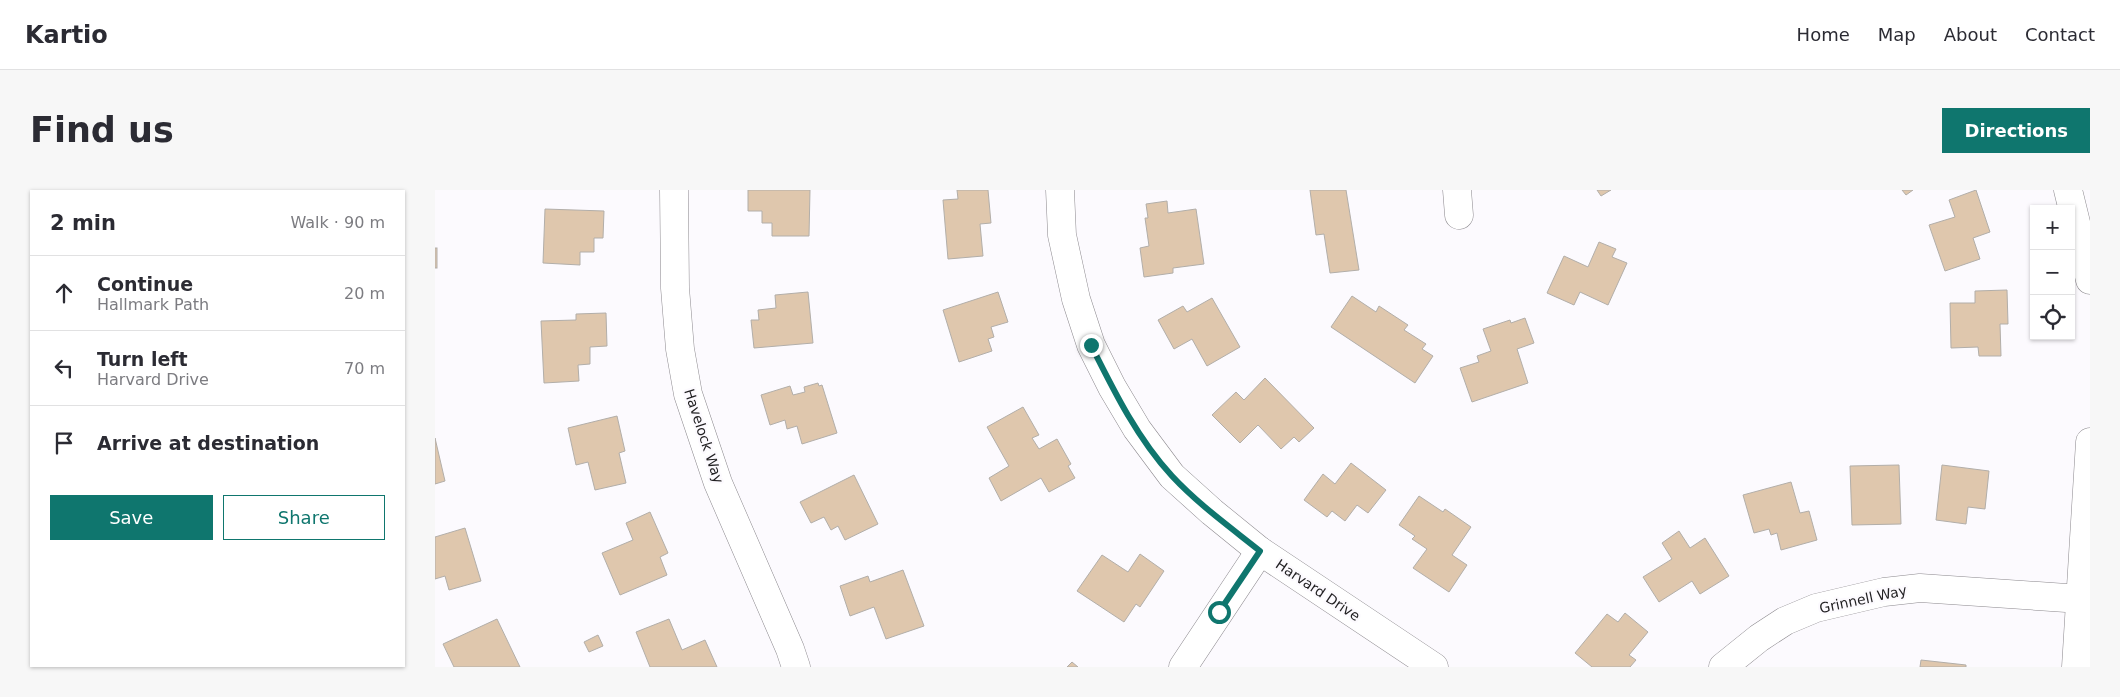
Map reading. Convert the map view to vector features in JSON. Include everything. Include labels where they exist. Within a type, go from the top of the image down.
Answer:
[{"type":"street","name":"Havelock Way","points":[[674,190],[675,288],[679,349],[688,394],[718,483],[791,649],[796,667]]},
{"type":"street","name":"Harvard Drive","points":[[1060,190],[1062,235],[1076,299],[1091,345],[1111,387],[1137,429],[1172,476],[1211,512],[1260,551],[1434,667]]},
{"type":"street","points":[[2068,190],[2090,280]]},
{"type":"street","points":[[2076,667],[2090,442]]},
{"type":"street","points":[[1183,667],[1260,551]]},
{"type":"street","name":"Grinnell Way","points":[[1723,667],[1759,638],[1785,622],[1816,608],[1884,592],[1920,588],[2081,599]]},
{"type":"building","points":[[748,190],[810,190],[809,236],[772,236],[772,223],[762,223],[762,211],[748,211]]},
{"type":"building","points":[[957,190],[988,190],[991,223],[980,224],[983,256],[948,259],[943,200],[958,199]]},
{"type":"building","points":[[1310,190],[1346,190],[1359,270],[1330,273],[1324,234],[1316,235]]},
{"type":"building","points":[[1597,190],[1611,190],[1601,196]]},
{"type":"building","points":[[1902,190],[1913,190],[1906,195]]},
{"type":"building","points":[[1976,190],[1990,232],[1973,238],[1980,259],[1945,271],[1929,225],[1955,217],[1949,200]]},
{"type":"building","points":[[1167,201],[1168,213],[1196,209],[1204,264],[1173,268],[1173,273],[1144,277],[1140,248],[1149,246],[1145,218],[1148,218],[1146,204]]},
{"type":"building","points":[[545,209],[604,211],[603,238],[594,238],[594,252],[580,252],[580,265],[543,263]]},
{"type":"building","points":[[1599,242],[1616,249],[1612,257],[1627,263],[1608,305],[1580,292],[1574,305],[1547,293],[1564,256],[1588,267]]},
{"type":"building","points":[[435,248],[437,248],[437,268],[435,268]]},
{"type":"building","points":[[2007,290],[2008,324],[2000,324],[2001,356],[1979,356],[1978,347],[1951,348],[1950,303],[1975,303],[1975,291]]},
{"type":"building","points":[[808,292],[813,343],[754,348],[751,320],[759,320],[758,310],[776,308],[775,295]]},
{"type":"building","points":[[998,292],[1008,322],[991,327],[994,337],[988,339],[992,351],[959,362],[943,310]]},
{"type":"building","points":[[1352,296],[1376,312],[1379,306],[1408,325],[1404,330],[1426,344],[1422,349],[1433,356],[1415,383],[1331,327]]},
{"type":"building","points":[[1212,298],[1240,347],[1207,366],[1192,339],[1174,349],[1158,320],[1183,306],[1187,312]]},
{"type":"building","points":[[606,313],[607,346],[590,347],[590,364],[578,365],[579,381],[544,383],[541,321],[576,320],[576,314]]},
{"type":"building","points":[[1525,318],[1534,343],[1517,349],[1528,383],[1472,402],[1460,368],[1479,362],[1477,356],[1491,351],[1483,329],[1510,320],[1511,323]]},
{"type":"building","points":[[1265,378],[1314,428],[1299,442],[1294,437],[1281,449],[1258,425],[1240,443],[1212,415],[1236,392],[1244,400]]},
{"type":"building","points":[[818,383],[819,386],[822,385],[837,433],[802,444],[797,426],[787,429],[785,420],[770,425],[761,395],[790,386],[793,395],[805,392],[804,387]]},
{"type":"building","points":[[1023,407],[1039,435],[1032,438],[1039,449],[1057,439],[1071,464],[1068,466],[1075,478],[1049,492],[1041,478],[1001,501],[989,478],[1009,466],[987,427]]},
{"type":"building","points":[[617,416],[625,451],[619,453],[626,483],[595,490],[588,462],[576,465],[568,428]]},
{"type":"building","points":[[435,438],[445,481],[435,484]]},
{"type":"building","points":[[1351,463],[1386,490],[1368,513],[1357,505],[1345,521],[1332,511],[1327,517],[1304,500],[1323,474],[1335,484]]},
{"type":"building","points":[[1899,465],[1901,524],[1852,525],[1850,466]]},
{"type":"building","points":[[1942,465],[1989,471],[1985,509],[1968,507],[1966,524],[1936,520]]},
{"type":"building","points":[[854,475],[878,524],[845,540],[838,526],[831,530],[824,517],[811,523],[800,502]]},
{"type":"building","points":[[1791,482],[1800,513],[1809,511],[1817,540],[1781,550],[1777,533],[1771,535],[1769,529],[1754,533],[1743,495]]},
{"type":"building","points":[[1419,496],[1443,512],[1445,509],[1471,527],[1452,555],[1467,565],[1449,592],[1413,568],[1427,549],[1412,539],[1415,536],[1399,525]]},
{"type":"building","points":[[650,512],[668,553],[660,557],[667,575],[620,595],[602,553],[633,540],[626,523]]},
{"type":"building","points":[[465,528],[481,581],[449,590],[445,576],[435,579],[435,537]]},
{"type":"building","points":[[1679,531],[1690,548],[1705,538],[1729,576],[1700,594],[1692,581],[1659,602],[1643,577],[1672,559],[1662,543]]},
{"type":"building","points":[[1140,554],[1164,571],[1140,607],[1136,604],[1124,622],[1077,591],[1102,555],[1128,572]]},
{"type":"building","points":[[903,570],[924,626],[886,639],[874,607],[850,616],[840,586],[868,576],[870,582]]},
{"type":"building","points":[[1625,613],[1648,632],[1629,655],[1636,660],[1630,667],[1592,667],[1575,653],[1607,614],[1618,622]]},
{"type":"building","points":[[497,619],[520,667],[454,667],[443,644]]},
{"type":"building","points":[[669,619],[682,650],[705,640],[717,667],[650,667],[636,632]]},
{"type":"building","points":[[598,635],[603,646],[589,652],[584,642]]},
{"type":"building","points":[[1921,660],[1966,665],[1966,667],[1920,667]]},
{"type":"building","points":[[1072,662],[1078,667],[1067,667]]},
{"type":"route","points":[[1091,345],[1111,387],[1137,429],[1172,476],[1211,512],[1260,551],[1219,612]]}]
